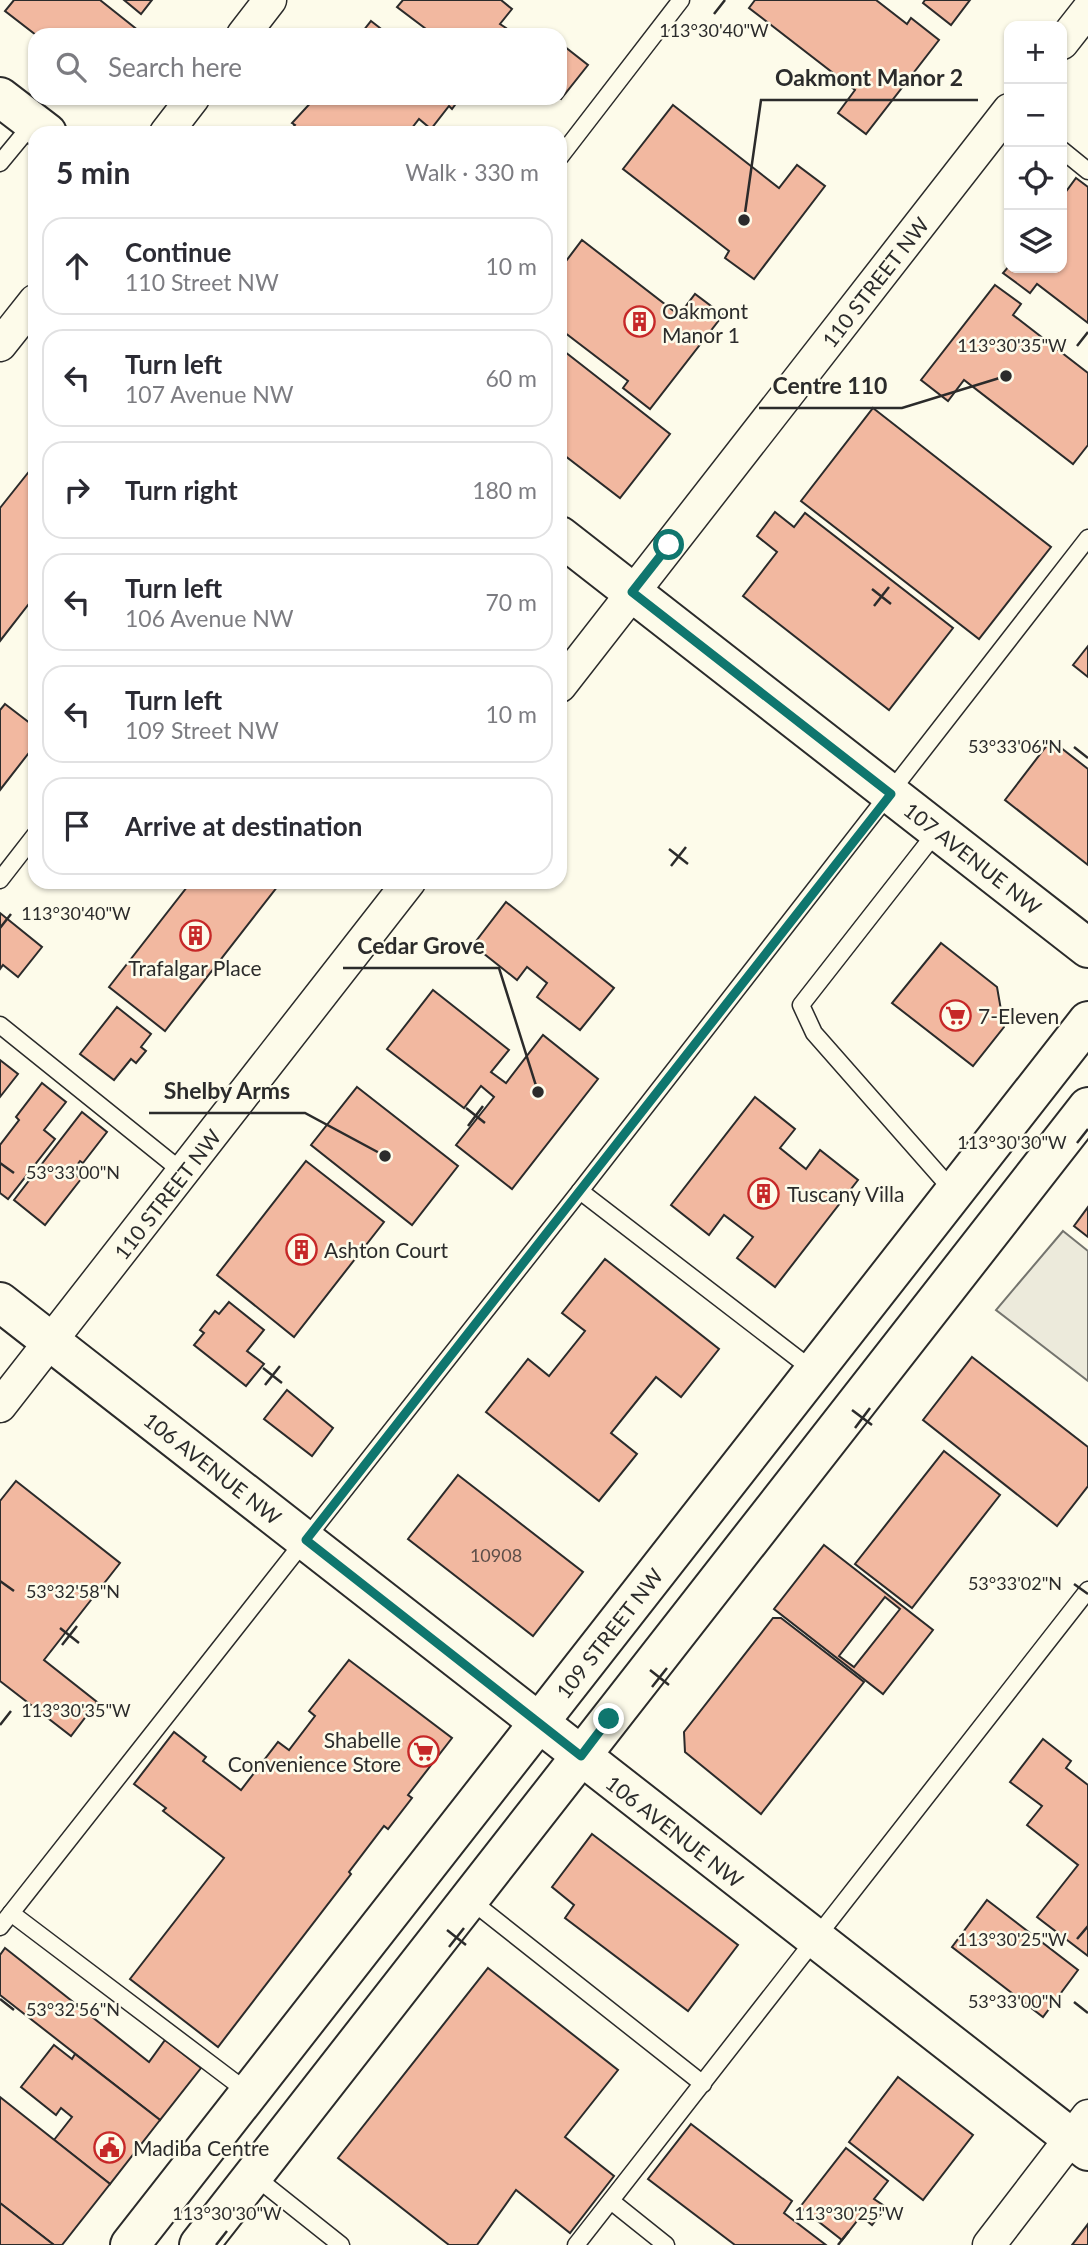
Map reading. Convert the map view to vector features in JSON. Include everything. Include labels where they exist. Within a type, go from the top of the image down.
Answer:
[{"type":"main road","points":[[0,97],[37,126]]},
{"type":"main road","name":"107 AVENUE NW","points":[[567,541],[1088,948]]},
{"type":"main road","name":"109 STREET NW","points":[[130,2245],[1088,1021]]},
{"type":"main road","points":[[199,2245],[1088,1107]]},
{"type":"main road","name":"106 AVENUE NW","points":[[0,1302],[817,1941],[1082,2135]]},
{"type":"street","points":[[248,28],[270,0]]},
{"type":"street","points":[[1067,37],[1088,10]]},
{"type":"street","points":[[171,126],[188,105]]},
{"type":"street","name":"110 STREET NW","points":[[567,677],[1004,116]]},
{"type":"street","points":[[0,345],[28,310]]},
{"type":"street","name":"110 STREET NW","points":[[0,1406],[404,889]]},
{"type":"street","points":[[989,2245],[1082,2135]]},
{"type":"lane","points":[[567,148],[681,0]]},
{"type":"lane","points":[[0,163],[28,138]]},
{"type":"lane","points":[[1067,154],[1088,171]]},
{"type":"lane","points":[[0,1927],[891,794],[1088,538]]},
{"type":"lane","points":[[938,830],[802,1005],[814,1033],[954,1192]]},
{"type":"lane","points":[[0,880],[28,844]]},
{"type":"lane","points":[[0,1025],[184,1173]]},
{"type":"lane","points":[[580,1191],[814,1371]]},
{"type":"lane","points":[[576,2245],[817,1941],[1088,1590]]},
{"type":"lane","points":[[469,1899],[703,2084]]},
{"type":"lane","points":[[11,1913],[248,2093]]},
{"type":"lane","points":[[253,2175],[341,2245]]},
{"type":"lane","points":[[611,2201],[666,2245]]},
{"type":"shaded area","points":[[1063,1231],[1088,1251],[1088,1381],[996,1310]]},
{"type":"building","points":[[14,0],[100,0],[135,28],[28,29],[5,11]]},
{"type":"building","points":[[124,0],[152,0],[141,14]]},
{"type":"building","points":[[403,0],[501,0],[512,9],[500,24],[506,28],[425,28],[397,7]]},
{"type":"building","points":[[755,0],[876,0],[907,24],[911,18],[939,40],[866,134],[838,113],[855,90],[749,8]]},
{"type":"building","points":[[925,0],[970,0],[951,25],[923,3]]},
{"type":"building","points":[[371,21],[380,28],[366,28]]},
{"type":"building","points":[[567,48],[588,65],[567,91]]},
{"type":"building","points":[[309,105],[455,105],[452,109],[449,106],[433,126],[427,126],[419,119],[414,126],[294,126],[292,123]]},
{"type":"building","points":[[673,105],[779,188],[797,165],[825,186],[754,279],[725,258],[729,251],[623,169]]},
{"type":"building","points":[[1076,178],[1088,187],[1088,323],[1037,284],[1030,293],[1003,273],[1067,273],[1067,190]]},
{"type":"building","name":"Oakmont Manor 1","points":[[582,240],[679,315],[695,294],[723,315],[650,409],[623,388],[628,381],[567,334],[567,260]]},
{"type":"building","points":[[995,285],[1021,304],[1013,315],[1088,373],[1088,445],[1073,464],[964,380],[948,401],[921,380]]},
{"type":"building","points":[[567,353],[670,434],[620,498],[567,457]]},
{"type":"building","points":[[873,408],[1051,547],[979,639],[801,501]]},
{"type":"building","points":[[28,473],[28,605],[0,641],[0,508]]},
{"type":"building","points":[[775,512],[794,527],[805,513],[953,628],[889,710],[743,596],[777,552],[757,536]]},
{"type":"building","points":[[1088,646],[1088,677],[1073,665]]},
{"type":"building","points":[[5,704],[28,722],[28,754],[0,790],[0,710]]},
{"type":"building","points":[[1051,740],[1088,769],[1088,865],[1005,800]]},
{"type":"building","name":"Trafalgar Place","points":[[186,889],[276,889],[165,1031],[109,987]]},
{"type":"building","points":[[506,902],[614,988],[580,1030],[537,997],[547,983],[527,967],[517,980],[473,945]]},
{"type":"building","points":[[0,913],[42,947],[18,977],[3,965],[0,969]]},
{"type":"building","name":"7-Eleven","points":[[941,943],[997,987],[1004,1027],[973,1066],[892,1003]]},
{"type":"building","points":[[433,990],[509,1050],[491,1072],[506,1083],[543,1035],[598,1079],[512,1189],[456,1145],[494,1097],[481,1086],[464,1108],[387,1049]]},
{"type":"building","points":[[117,1007],[151,1034],[141,1047],[146,1051],[136,1063],[131,1059],[114,1080],[80,1054]]},
{"type":"building","points":[[0,1060],[18,1074],[0,1097]]},
{"type":"building","points":[[42,1083],[66,1102],[44,1130],[55,1139],[8,1199],[0,1193],[0,1145],[19,1120],[16,1117]]},
{"type":"building","points":[[357,1087],[458,1166],[412,1225],[311,1145]]},
{"type":"building","name":"Tuscany Villa","points":[[755,1097],[795,1129],[780,1148],[806,1169],[820,1150],[858,1180],[775,1287],[737,1258],[753,1237],[724,1215],[709,1235],[671,1205]]},
{"type":"building","points":[[82,1112],[107,1132],[83,1163],[80,1161],[72,1172],[81,1179],[45,1225],[14,1200]]},
{"type":"building","name":"Ashton Court","points":[[306,1161],[384,1222],[294,1337],[217,1275]]},
{"type":"building","points":[[1088,1207],[1088,1237],[1074,1226]]},
{"type":"building","points":[[605,1259],[719,1349],[681,1397],[656,1377],[611,1433],[637,1454],[599,1501],[486,1412],[528,1359],[549,1376],[585,1331],[562,1313]]},
{"type":"building","points":[[229,1302],[264,1330],[247,1351],[264,1364],[246,1386],[194,1345],[204,1333],[200,1330],[215,1311],[219,1314]]},
{"type":"building","points":[[972,1357],[1088,1447],[1088,1486],[1057,1526],[923,1420]]},
{"type":"building","points":[[287,1390],[333,1428],[312,1456],[264,1419]]},
{"type":"building","points":[[944,1451],[1000,1495],[912,1608],[855,1564]]},
{"type":"building","points":[[458,1475],[583,1572],[533,1636],[408,1539]]},
{"type":"building","points":[[16,1481],[120,1563],[44,1660],[97,1702],[71,1736],[0,1681],[0,1501]]},
{"type":"building","points":[[824,1545],[933,1630],[883,1694],[774,1609]],"holes":[[[885,1597],[900,1609],[854,1667],[839,1656]]]},
{"type":"building","points":[[773,1618],[781,1618],[864,1682],[761,1814],[685,1752],[684,1732]]},
{"type":"building","points":[[349,1660],[452,1738],[408,1795],[412,1798],[388,1829],[384,1826],[349,1872],[351,1874],[218,2047],[130,1979],[224,1858],[163,1811],[166,1808],[134,1784],[174,1732],[206,1757],[203,1761],[241,1790],[278,1742],[289,1750],[315,1716],[309,1711]]},
{"type":"building","points":[[1043,1739],[1071,1761],[1066,1768],[1088,1785],[1088,1956],[1037,1917],[1078,1865],[1027,1825],[1042,1806],[1010,1782]]},
{"type":"building","points":[[592,1834],[738,1945],[688,2011],[565,1918],[574,1905],[552,1887]]},
{"type":"building","points":[[987,1900],[1078,1970],[1043,2017],[952,1947]]},
{"type":"building","points":[[5,1948],[149,2062],[165,2040],[201,2068],[160,2120],[0,1995],[0,1955]]},
{"type":"building","points":[[488,1968],[618,2070],[565,2137],[614,2176],[570,2233],[516,2190],[477,2245],[449,2245],[338,2158]]},
{"type":"building","points":[[54,2045],[72,2059],[75,2054],[160,2120],[110,2184],[54,2140],[72,2117],[61,2108],[56,2115],[21,2087]]},
{"type":"building","points":[[898,2077],[973,2135],[923,2200],[849,2142]]},
{"type":"building","points":[[0,2097],[110,2184],[62,2245],[54,2245],[0,2203]]},
{"type":"building","points":[[691,2124],[792,2201],[784,2213],[826,2245],[735,2245],[648,2179]]},
{"type":"building","points":[[846,2148],[888,2181],[874,2199],[886,2207],[872,2225],[861,2216],[842,2240],[800,2207]]},
{"type":"building","points":[[0,2203],[54,2245],[0,2245]]},
{"type":"building","points":[[1088,2224],[1088,2245],[1072,2245]]},
{"type":"place","name":"Oakmont Manor 2","points":[[744,220]]},
{"type":"place","name":"Oakmont Manor 1","points":[[639,322]]},
{"type":"place","name":"Centre 110","points":[[1006,376]]},
{"type":"place","name":"Trafalgar Place","points":[[195,935]]},
{"type":"place","name":"7-Eleven","points":[[955,1015]]},
{"type":"place","name":"Cedar Grove","points":[[538,1092]]},
{"type":"place","name":"Shelby Arms","points":[[385,1156]]},
{"type":"place","name":"Tuscany Villa","points":[[764,1193]]},
{"type":"place","name":"Ashton Court","points":[[301,1249]]},
{"type":"place","name":"Shabelle Convenience Store","points":[[424,1751]]},
{"type":"place","name":"Madiba Centre","points":[[110,2147]]},
{"type":"route","points":[[609,1719],[581,1756],[306,1540],[891,794],[632,592],[669,545]]}]
